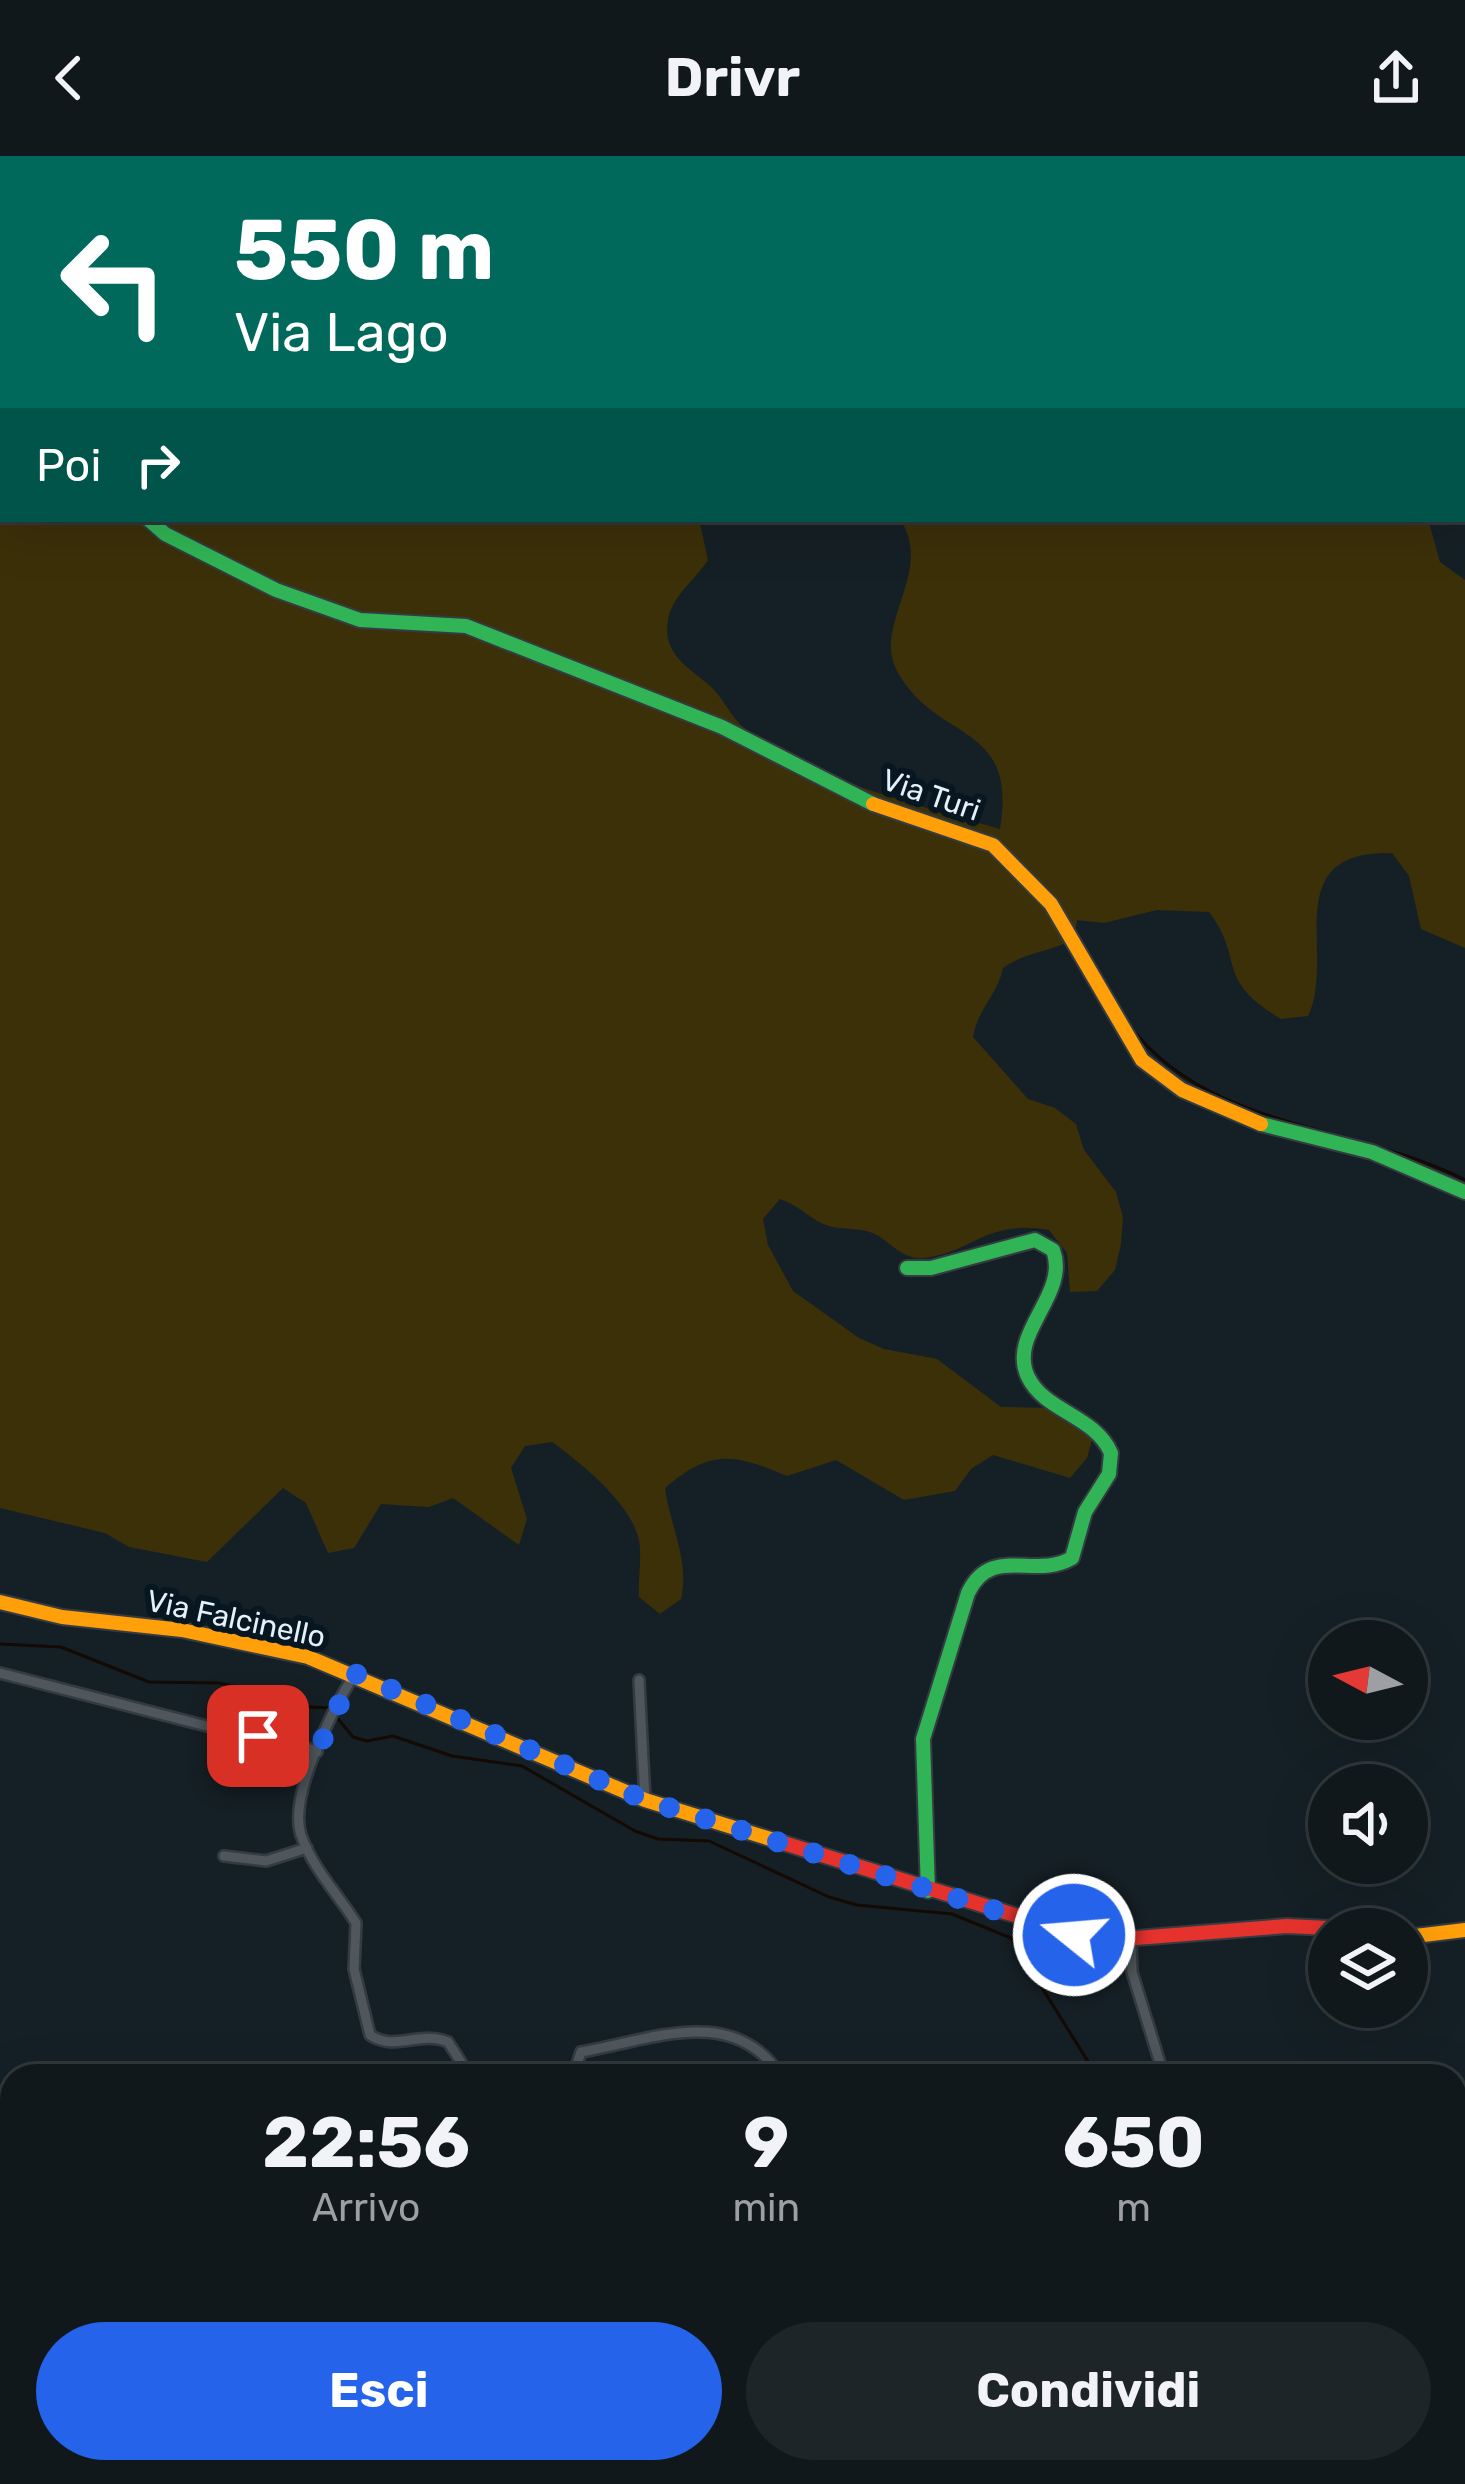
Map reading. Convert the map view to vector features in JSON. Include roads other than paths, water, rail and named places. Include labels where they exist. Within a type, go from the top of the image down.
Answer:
[{"type":"street","name":"Via Turi","points":[[151,522],[165,534],[277,590],[360,620],[466,626],[722,727],[869,803],[993,845],[1051,904],[1142,1060],[1182,1090],[1235,1117],[1372,1152],[1465,1192]]},
{"type":"street","points":[[907,1268],[932,1268],[1035,1240],[1053,1250],[1059,1272],[1023,1353],[1024,1369],[1045,1398],[1079,1414],[1098,1434],[1110,1463],[1109,1475],[1085,1510],[1078,1548],[1070,1560],[1048,1565],[1001,1563],[988,1567],[972,1586],[926,1720],[928,1891]]},
{"type":"street","name":"Via Falcinello","points":[[0,1602],[62,1617],[182,1630],[308,1657],[645,1800],[1098,1941],[1131,1942],[1308,1924]]},
{"type":"street","points":[[0,1672],[230,1732],[319,1749]]},
{"type":"street","points":[[352,1678],[298,1806],[307,1848],[356,1923],[354,1969],[370,2036],[389,2043],[427,2036],[448,2042],[460,2064]]},
{"type":"street","points":[[640,1680],[645,1800]]},
{"type":"street","points":[[224,1856],[266,1861],[307,1848]]},
{"type":"street","points":[[1428,1934],[1465,1930]]},
{"type":"street","points":[[1131,1942],[1132,1972],[1160,2064]]},
{"type":"street","points":[[577,2064],[581,2052],[683,2028],[717,2034],[756,2051],[769,2064]]},
{"type":"waterway","points":[[1130,1026],[1162,1060],[1242,1106],[1378,1147],[1465,1180]]},
{"type":"waterway","points":[[0,1644],[61,1647],[149,1682],[219,1683],[257,1691],[291,1706],[329,1708],[353,1737],[367,1741],[393,1736],[452,1756],[522,1766],[635,1831],[658,1839],[709,1841],[829,1897],[857,1905],[952,1914],[1011,1938],[1090,2064]]}]
